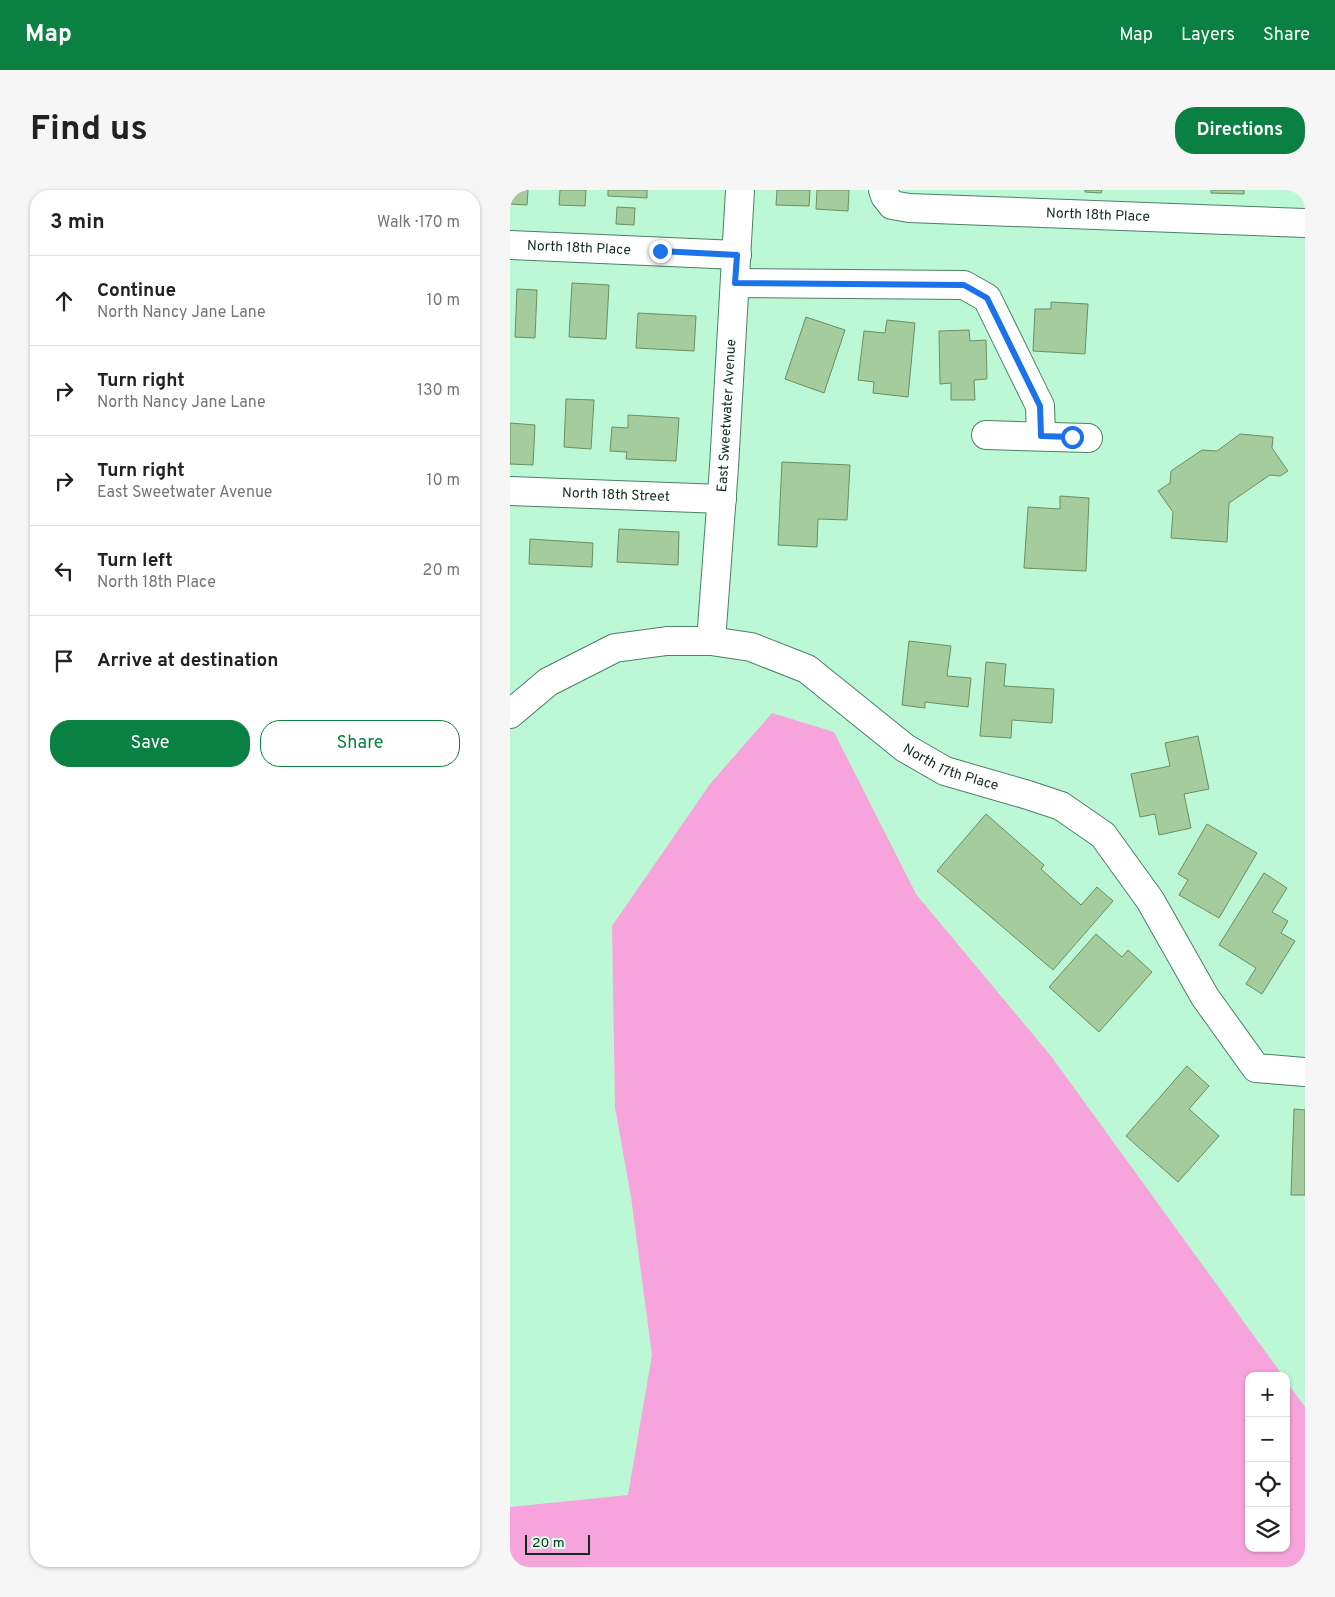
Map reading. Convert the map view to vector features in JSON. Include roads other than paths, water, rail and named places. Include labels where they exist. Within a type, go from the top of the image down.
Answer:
[{"type":"street","name":"East Sweetwater Avenue","points":[[711,641],[722,499],[740,190]]},
{"type":"street","name":"North 18th Place","points":[[888,198],[909,208],[1305,222]]},
{"type":"street","name":"North 18th Place","points":[[510,245],[737,255]]},
{"type":"street","points":[[735,283],[964,285],[987,298],[1040,406],[1041,436]]},
{"type":"street","points":[[986,435],[1088,438]]},
{"type":"street","name":"North 18th Street","points":[[510,491],[722,499]]},
{"type":"street","name":"North 17th Place","points":[[510,714],[548,682],[616,648],[667,641],[711,641],[751,647],[806,668],[905,748],[945,771],[1061,806],[1103,834],[1150,900],[1205,997],[1256,1068],[1305,1072]]}]
